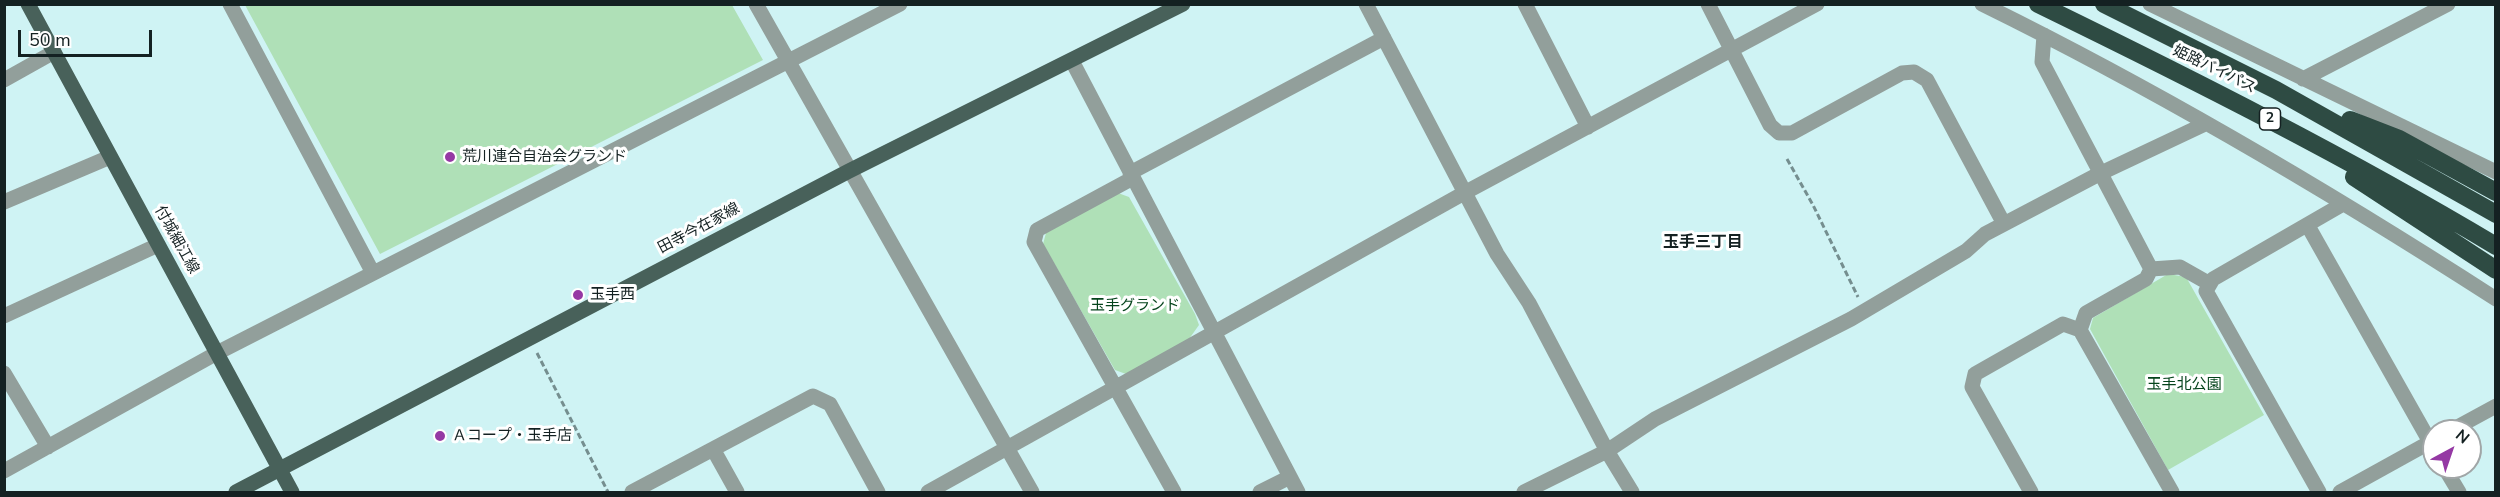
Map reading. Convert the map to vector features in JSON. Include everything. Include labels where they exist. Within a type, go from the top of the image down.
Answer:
[{"type":"highway","name":"姫路バイパス","points":[[2038,4],[2263,115],[2415,198],[2496,246]]},
{"type":"highway","name":"姫路バイパス","points":[[2104,4],[2276,90],[2496,214]]},
{"type":"highway","points":[[2276,90],[2400,140],[2496,192]]},
{"type":"highway","points":[[2263,115],[2496,270]]},
{"type":"main road","name":"付城細江線","points":[[28,4],[292,492]]},
{"type":"main road","name":"田寺今在家線","points":[[236,492],[849,171],[1181,5]]},
{"type":"street","points":[[230,4],[373,273]]},
{"type":"street","points":[[756,4],[1032,492]]},
{"type":"street","points":[[4,471],[217,353],[900,4]]},
{"type":"street","points":[[1366,4],[1497,254],[1528,303],[1606,451],[1632,492]]},
{"type":"street","points":[[1526,4],[1588,127]]},
{"type":"street","points":[[1708,4],[1770,125],[1779,133],[1792,133],[1902,73],[1914,72],[1927,80],[2004,224]]},
{"type":"street","points":[[928,492],[1466,192],[1817,4]]},
{"type":"street","points":[[1982,4],[2044,35],[2205,124],[2343,204],[2496,299]]},
{"type":"street","points":[[2150,4],[2496,172]]},
{"type":"street","points":[[2302,79],[2448,4]]},
{"type":"street","points":[[2044,35],[2042,62],[2151,269]]},
{"type":"street","points":[[1174,492],[1034,242],[1037,230],[1132,175],[1384,38]]},
{"type":"street","points":[[4,80],[54,52]]},
{"type":"street","points":[[1072,61],[1298,492]]},
{"type":"street","points":[[1524,492],[1606,451],[1655,419],[1865,309],[1966,251],[1985,234],[2099,174],[2205,124]]},
{"type":"street","points":[[4,202],[110,157]]},
{"type":"street","points":[[2319,492],[2206,291],[2213,279],[2343,204]]},
{"type":"street","points":[[2308,226],[2422,425]]},
{"type":"street","points":[[4,316],[158,245]]},
{"type":"street","points":[[2151,269],[2180,267],[2210,284]]},
{"type":"street","points":[[2080,330],[2086,313],[2146,279],[2151,269]]},
{"type":"street","points":[[2031,492],[1972,387],[1975,374],[2063,324],[2080,330],[2172,492]]},
{"type":"street","points":[[4,373],[48,447]]},
{"type":"street","points":[[632,492],[813,396],[830,404],[878,492]]},
{"type":"street","points":[[2472,419],[2496,406]]},
{"type":"street","points":[[713,449],[737,492]]},
{"type":"street","points":[[2340,492],[2422,450]]},
{"type":"street","points":[[1260,492],[1290,477]]},
{"type":"path","points":[[1787,159],[1814,205],[1865,309]]},
{"type":"path","points":[[537,353],[608,492]]},
{"type":"green space","name":"荒川連合自治会グランド","points":[[245,5],[732,5],[763,60],[380,254]]},
{"type":"green space","name":"玉手グランド","points":[[1118,193],[1129,197],[1199,325],[1189,339],[1126,374],[1115,370],[1043,244],[1046,233]]},
{"type":"green space","name":"玉手北公園","points":[[2168,274],[2186,277],[2264,415],[2168,470],[2090,329],[2093,318]]},
{"type":"place","name":"荒川連合自治会グランド","points":[[450,157]]},
{"type":"place","name":"玉手西","points":[[578,295]]},
{"type":"place","name":"Ａコープ・玉手店","points":[[440,436]]},
{"type":"district","name":"玉手三丁目","points":[[1703,243]]}]
